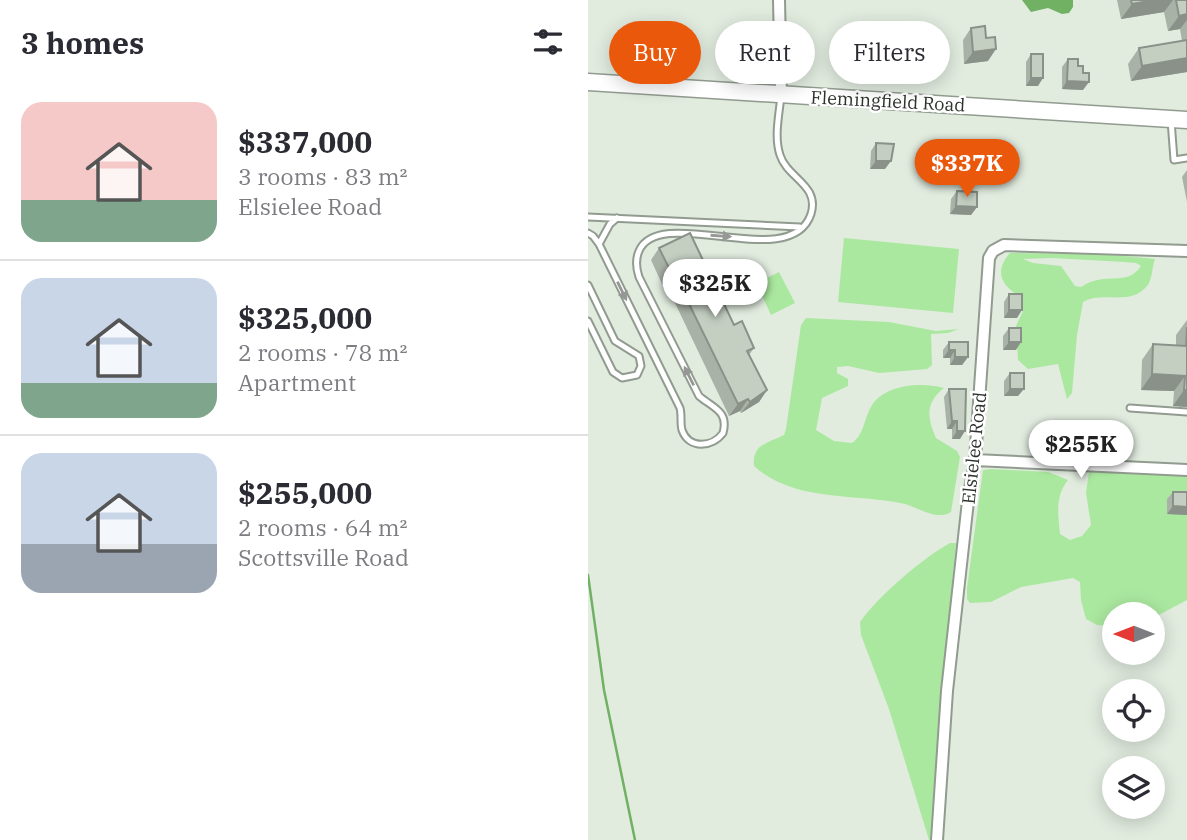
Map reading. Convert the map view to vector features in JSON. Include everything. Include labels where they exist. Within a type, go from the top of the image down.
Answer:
[{"type":"street","points":[[779,0],[781,94]]},
{"type":"street","name":"Flemingfield Road","points":[[588,82],[1179,120]]},
{"type":"street","name":"Elsielee Road","points":[[937,840],[947,691],[975,460],[989,258],[993,251],[1004,246],[1187,251]]},
{"type":"street","points":[[975,460],[1187,470]]},
{"type":"lane","points":[[588,233],[599,244],[680,408],[682,430],[690,440],[702,445],[714,442],[724,428],[723,416],[717,407],[699,396],[639,277],[636,265],[640,249],[649,238],[664,233],[769,239],[788,236],[803,226],[810,214],[812,202],[807,187],[788,170],[779,153],[781,94]]},
{"type":"lane","points":[[1179,120],[1174,160],[1187,158]]},
{"type":"lane","points":[[588,217],[780,228],[803,226]]},
{"type":"lane","points":[[599,244],[610,224],[618,218]]},
{"type":"lane","points":[[588,285],[615,341],[639,356],[641,366],[636,375],[622,378],[613,372],[588,321]]},
{"type":"lane","points":[[1130,408],[1187,412]]},
{"type":"shaded area","points":[[1022,0],[1073,0],[1073,7],[1069,13],[1062,14],[1048,8],[1031,12]]},
{"type":"shaded area","points":[[844,238],[959,249],[953,313],[838,302]]},
{"type":"shaded area","points":[[1010,253],[1104,254],[1155,259],[1149,284],[1140,292],[1133,296],[1099,297],[1083,302],[1072,393],[1067,399],[1058,364],[1028,369],[1018,360],[1016,326],[1023,311],[1019,296],[1008,287],[1002,277],[1005,260]],"holes":[[[1023,259],[1136,263],[1141,266],[1129,276],[1090,282],[1081,287],[1075,286],[1061,266],[1033,263]]]},
{"type":"shaded area","points":[[779,272],[795,303],[771,315],[756,283]]},
{"type":"shaded area","points":[[806,318],[889,322],[936,331],[959,329],[931,334],[932,365],[927,369],[879,373],[848,366],[837,367],[837,373],[848,379],[848,386],[822,398],[816,430],[834,441],[852,443],[859,436],[872,405],[886,393],[915,385],[944,388],[933,399],[930,417],[936,438],[957,451],[960,457],[951,512],[940,515],[905,504],[806,491],[770,478],[754,466],[758,449],[784,435],[801,325]]},
{"type":"shaded area","points":[[1103,469],[1187,476],[1187,600],[1166,611],[1166,602],[1102,602],[1102,625],[1086,619],[1080,582],[1073,578],[1021,587],[991,602],[970,603],[967,599],[967,588],[983,470],[1048,472],[1068,480],[1061,492],[1058,512],[1060,534],[1070,540],[1082,536],[1091,525],[1086,493],[1089,472]]},
{"type":"shaded area","points":[[950,543],[956,543],[939,765],[937,840],[929,840],[889,709],[861,635],[860,622],[902,578]]},
{"type":"building","points":[[1131,0],[1155,0],[1132,4]]},
{"type":"building","points":[[1176,0],[1187,0],[1187,14],[1179,16]]},
{"type":"building","points":[[985,26],[986,38],[995,37],[996,49],[973,52],[971,28]]},
{"type":"building","points":[[1187,40],[1187,58],[1142,66],[1139,48]]},
{"type":"building","points":[[1031,54],[1043,54],[1043,78],[1031,78]]},
{"type":"building","points":[[1068,59],[1078,59],[1078,66],[1083,66],[1083,73],[1089,73],[1089,82],[1067,81]]},
{"type":"building","points":[[876,143],[894,144],[891,161],[876,161]]},
{"type":"building","points":[[957,191],[977,192],[977,207],[956,206]]},
{"type":"building","points":[[690,233],[734,325],[742,321],[754,348],[747,351],[767,390],[750,402],[748,399],[738,404],[659,248]]},
{"type":"building","points":[[1009,294],[1022,294],[1022,310],[1009,310]]},
{"type":"building","points":[[1187,327],[1187,390],[1184,390],[1185,376],[1152,374],[1153,344],[1186,346]]},
{"type":"building","points":[[1009,328],[1021,328],[1021,342],[1009,342]]},
{"type":"building","points":[[949,342],[968,342],[968,357],[955,357],[955,350],[949,350]]},
{"type":"building","points":[[1010,373],[1024,373],[1024,389],[1010,389]]},
{"type":"building","points":[[949,389],[966,389],[965,431],[957,431],[957,421],[952,421]]},
{"type":"building","points":[[1173,492],[1187,492],[1187,507],[1173,506]]},
{"type":"waterway","points":[[588,575],[604,690],[635,840]]}]
